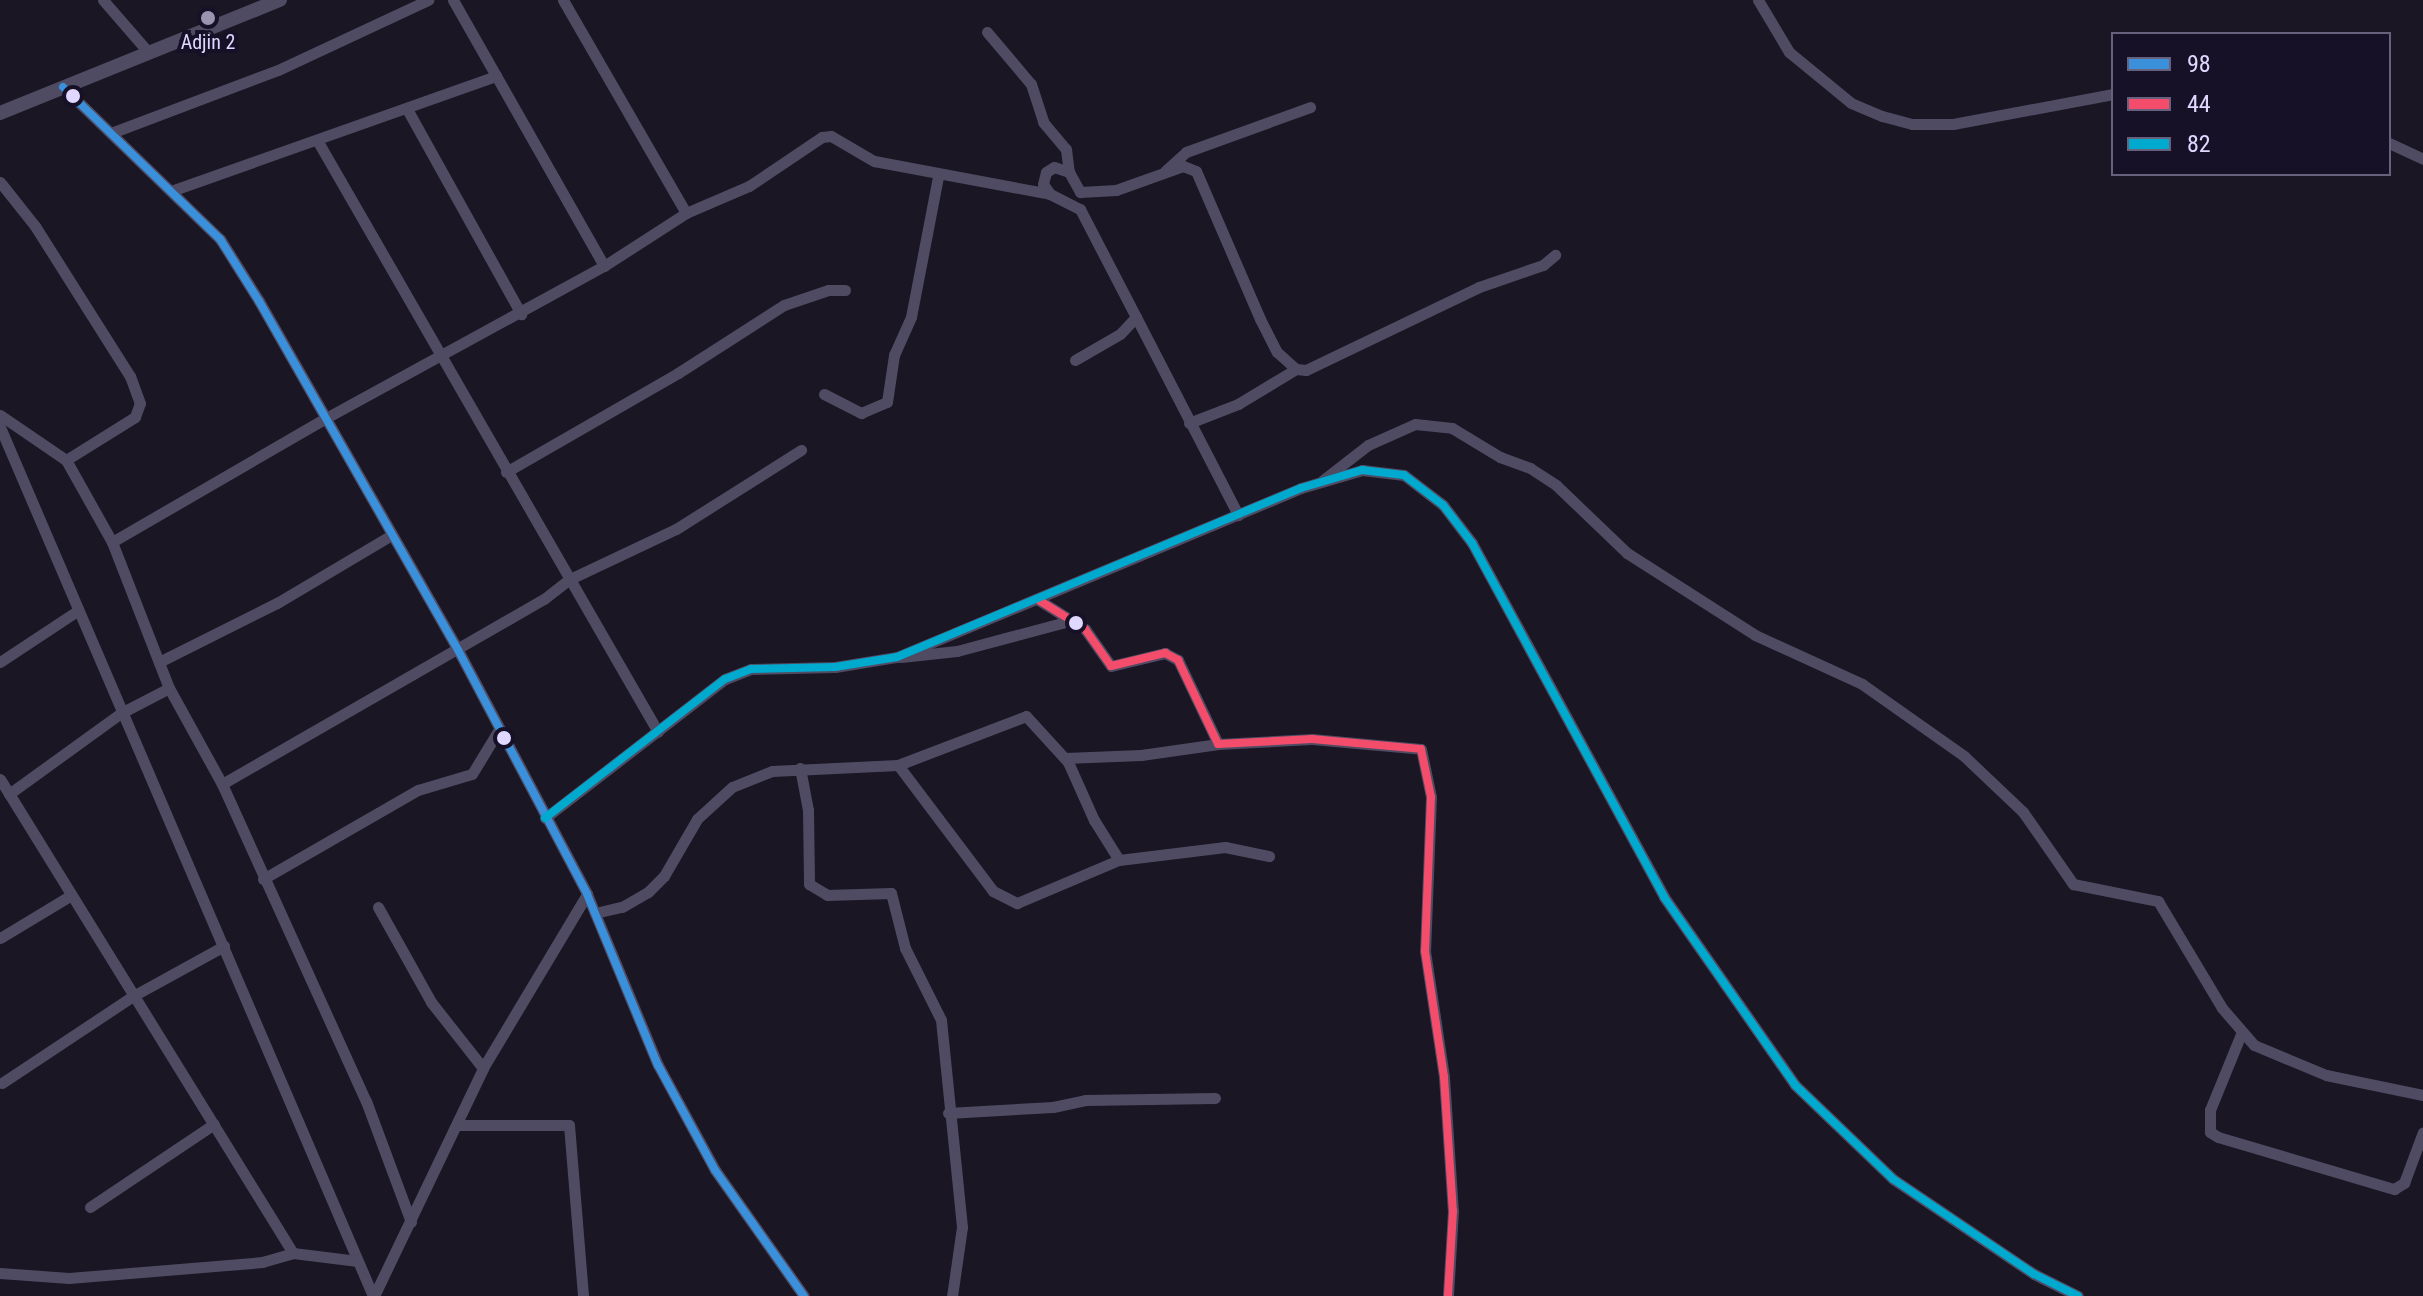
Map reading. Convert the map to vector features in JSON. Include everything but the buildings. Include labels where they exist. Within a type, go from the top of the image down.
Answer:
[{"type":"street","points":[[103,0],[149,53]]},
{"type":"street","points":[[0,113],[149,53],[259,4],[280,0]]},
{"type":"street","points":[[111,133],[278,70],[428,0]]},
{"type":"street","points":[[453,0],[604,266]]},
{"type":"street","points":[[563,0],[686,213]]},
{"type":"street","points":[[1758,0],[1789,52],[1851,103],[1882,116],[1912,124],[1953,124],[2111,94]]},
{"type":"street","points":[[987,32],[1031,84],[1043,122],[1066,149],[1075,189]]},
{"type":"street","points":[[171,191],[496,76]]},
{"type":"street","points":[[63,87],[220,239],[458,650],[498,731],[587,894],[658,1065],[715,1170],[804,1296]]},
{"type":"street","points":[[1165,171],[1186,152],[1310,107]]},
{"type":"street","points":[[407,109],[521,314]]},
{"type":"street","points":[[112,542],[326,418],[521,314],[686,213],[749,186],[822,137],[831,136],[874,161],[938,177],[1050,194],[1067,200],[1090,222],[1238,515]]},
{"type":"street","points":[[317,140],[438,358],[658,732]]},
{"type":"street","points":[[2391,144],[2423,159]]},
{"type":"street","points":[[1050,194],[1043,184],[1046,172],[1054,167],[1069,172]]},
{"type":"street","points":[[1075,189],[1108,192],[1165,171],[1188,167],[1202,178],[1260,319],[1277,352],[1296,369],[1306,370],[1479,287],[1543,265],[1555,255]]},
{"type":"street","points":[[824,394],[861,413],[887,402],[894,355],[911,317],[938,177]]},
{"type":"street","points":[[0,182],[35,226],[130,376],[140,403],[135,417],[66,460]]},
{"type":"street","points":[[1067,200],[1075,189]]},
{"type":"street","points":[[506,472],[678,373],[784,305],[828,290],[845,290]]},
{"type":"street","points":[[1075,360],[1120,334],[1136,317]]},
{"type":"street","points":[[1189,423],[1238,404],[1296,369]]},
{"type":"street","points":[[0,415],[66,460],[112,542],[169,688],[222,784],[366,1101],[411,1222]]},
{"type":"street","points":[[1316,485],[1368,445],[1415,424],[1452,428],[1530,468],[1639,561],[1755,635],[1862,684],[1964,756],[2023,812],[2073,884],[2158,901],[2241,1034],[2279,1059],[2326,1075],[2423,1095]]},
{"type":"street","points":[[0,427],[374,1296]]},
{"type":"street","points":[[222,784],[458,650],[570,579],[676,529],[801,450]]},
{"type":"street","points":[[897,657],[1316,485],[1362,470],[1386,471],[1412,478],[1443,505],[1487,568],[1664,897],[1772,1057],[1817,1110],[1893,1179],[2034,1274],[2078,1296]]},
{"type":"street","points":[[161,661],[301,590],[390,536]]},
{"type":"street","points":[[1037,599],[1073,620],[1111,666],[1165,653],[1178,660],[1218,744]]},
{"type":"street","points":[[0,662],[77,611]]},
{"type":"street","points":[[545,818],[658,732],[688,703],[751,669],[835,667],[957,651],[1073,620]]},
{"type":"street","points":[[9,794],[121,713],[169,688]]},
{"type":"street","points":[[595,913],[622,907],[648,892],[664,876],[697,819],[732,787],[772,771],[898,765],[1026,716],[1065,758],[1119,860]]},
{"type":"street","points":[[263,879],[418,790],[472,774],[498,731]]},
{"type":"street","points":[[1065,758],[1141,755],[1218,744],[1312,739],[1413,745],[1426,758],[1431,893],[1425,951],[1444,1077],[1453,1211],[1448,1296]]},
{"type":"street","points":[[898,765],[1002,899],[1017,903],[1119,860],[1225,847],[1269,856]]},
{"type":"street","points":[[800,768],[808,810],[809,884],[827,895],[891,893],[905,948],[941,1020],[949,1075],[948,1113],[962,1227],[952,1296]]},
{"type":"street","points":[[0,779],[68,897],[293,1253]]},
{"type":"street","points":[[374,1296],[483,1068],[587,894]]},
{"type":"street","points":[[0,938],[68,897]]},
{"type":"street","points":[[378,907],[431,1002],[483,1068]]},
{"type":"street","points":[[2,1083],[133,996],[224,946]]},
{"type":"street","points":[[2241,1034],[2210,1110],[2210,1132],[2218,1137],[2394,1189],[2404,1183],[2423,1132]]},
{"type":"street","points":[[948,1113],[1053,1107],[1085,1100],[1215,1098]]},
{"type":"street","points":[[90,1207],[214,1124]]},
{"type":"street","points":[[457,1125],[569,1125],[583,1296]]},
{"type":"street","points":[[0,1273],[69,1278],[262,1262],[293,1253],[358,1261]]},
{"type":"transit line","name":"98","points":[[63,87],[220,239],[259,301],[458,650],[587,894],[658,1065],[715,1170],[804,1296]]},
{"type":"transit line","name":"82","points":[[545,818],[725,679],[751,669],[835,667],[897,657],[1301,488],[1362,470],[1404,475],[1443,505],[1472,543],[1664,897],[1795,1085],[1893,1179],[2034,1274],[2078,1296]]},
{"type":"transit line","name":"44","points":[[1037,599],[1085,629],[1111,666],[1165,653],[1178,660],[1218,744],[1312,739],[1421,749],[1431,797],[1425,951],[1444,1077],[1453,1211],[1448,1296]]},
{"type":"place","name":"Adjin 2","points":[[208,18]]}]
